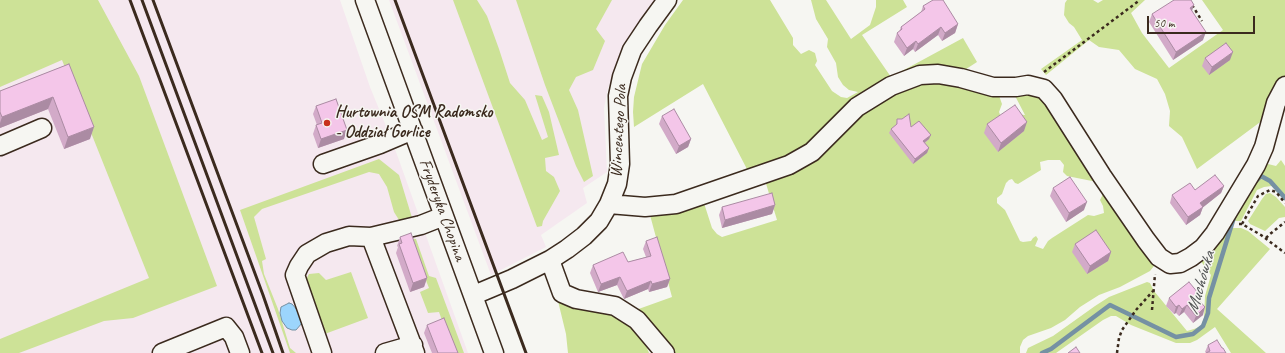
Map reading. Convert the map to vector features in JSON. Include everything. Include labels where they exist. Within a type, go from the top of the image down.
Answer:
[{"type":"street","name":"Fryderyka Chopina","points":[[365,0],[494,353]]},
{"type":"street","name":"Wincentego Pola","points":[[474,295],[512,279],[550,260],[584,236],[598,222],[609,204],[617,184],[620,164],[618,96],[622,77],[632,50],[667,0]]},
{"type":"street","points":[[609,204],[644,207],[676,204],[789,165],[812,152],[857,107],[891,86],[920,75],[938,74],[961,78],[993,87],[1028,86],[1044,89],[1053,99],[1102,176],[1159,257],[1170,264],[1180,263],[1204,248],[1215,233],[1256,165],[1264,147],[1276,103],[1285,86]]},
{"type":"street","points":[[0,146],[42,128]]},
{"type":"street","points":[[323,164],[380,144],[413,130]]},
{"type":"street","points":[[322,353],[296,275],[306,254],[326,243],[349,236],[371,237],[421,225],[444,216]]},
{"type":"street","points":[[371,237],[414,349],[385,353]]},
{"type":"street","points":[[550,260],[562,293],[576,300],[615,306],[638,320],[665,353]]},
{"type":"street","points":[[162,353],[226,327],[234,337],[240,353]]},
{"type":"path","points":[[1028,86],[1047,69],[1140,0]]},
{"type":"path","points":[[1189,0],[1202,21]]},
{"type":"path","points":[[1285,203],[1276,192],[1270,190],[1258,196],[1242,224],[1266,238],[1285,253]]},
{"type":"path","points":[[1266,238],[1285,222]]},
{"type":"path","points":[[1152,310],[1155,273]]},
{"type":"path","points":[[1116,353],[1122,330],[1136,310],[1153,291]]},
{"type":"shaded area","points":[[0,0],[340,0],[370,87],[395,148],[311,180],[395,149],[468,353],[0,353]]},
{"type":"shaded area","points":[[389,0],[655,0],[640,21],[608,88],[604,108],[607,172],[583,188],[587,203],[541,235],[546,247],[491,275]]},
{"type":"green space","points":[[0,0],[98,0],[139,76],[217,286],[133,318],[104,321],[19,353],[0,353],[0,339],[149,278],[62,60],[0,87]]},
{"type":"green space","points":[[453,0],[477,0],[487,16],[510,83],[525,100],[542,140],[548,137],[535,95],[542,96],[549,112],[559,155],[545,158],[546,171],[554,177],[560,191],[543,221],[542,226],[537,227]]},
{"type":"green space","points":[[516,0],[612,0],[596,29],[605,41],[593,70],[576,77],[569,90],[578,110],[593,176],[584,182],[576,166],[545,85]]},
{"type":"green space","points":[[683,0],[770,0],[793,38],[793,45],[801,54],[809,50],[815,53],[817,61],[815,65],[832,91],[841,97],[847,98],[858,92],[849,90],[843,85],[838,77],[836,63],[827,47],[828,39],[816,19],[811,0],[826,0],[851,39],[870,25],[876,7],[876,0],[903,0],[907,7],[862,35],[891,77],[963,38],[977,62],[960,73],[907,75],[803,152],[750,175],[703,84],[634,127],[634,97],[642,64],[665,25]]},
{"type":"green space","points":[[1067,0],[1093,0],[1098,3],[1103,0],[1145,0],[1131,13],[1142,33],[1169,68],[1223,30],[1202,0],[1285,0],[1285,81],[1267,117],[1197,169],[1182,137],[1169,126],[1170,111],[1165,94],[1157,79],[1135,69],[1119,50],[1099,47],[1089,40],[1046,75],[1041,69],[1082,40],[1064,15],[1065,3]]},
{"type":"green space","points":[[918,80],[997,90],[1002,104],[999,112],[1001,117],[1015,114],[1025,115],[1013,92],[1037,90],[1098,176],[1092,181],[1067,176],[1063,172],[1064,165],[1060,160],[1048,160],[1040,162],[1041,170],[1018,184],[1012,179],[1009,180],[1006,183],[1002,194],[997,198],[997,203],[1005,210],[1020,241],[1031,241],[1036,236],[1038,239],[1035,246],[1043,249],[1048,241],[1088,215],[1094,216],[1104,213],[1100,200],[1103,194],[1101,188],[1155,259],[1154,266],[1150,271],[1120,287],[1099,295],[1080,307],[1065,320],[1051,328],[1028,336],[1023,340],[1020,347],[1020,353],[670,353],[633,311],[672,297],[650,215],[703,200],[712,228],[722,237],[777,220],[764,177],[851,116]]},
{"type":"green space","points":[[379,159],[399,175],[413,221],[399,220],[394,212],[387,187],[379,174],[369,172],[262,209],[254,217],[266,259],[262,261],[264,274],[278,309],[290,348],[296,353],[290,353],[240,210]]},
{"type":"green space","points":[[1281,160],[1285,166],[1285,200],[1272,186],[1264,187],[1257,190],[1241,221],[1225,221],[1262,168],[1268,164],[1276,166]]},
{"type":"green space","points":[[1270,193],[1285,207],[1285,217],[1279,218],[1265,231],[1250,224],[1248,221],[1262,199],[1266,194]]},
{"type":"green space","points":[[1225,228],[1241,228],[1248,231],[1270,249],[1217,309],[1266,353],[1231,353],[1215,327],[1197,340],[1190,343],[1176,343],[1131,325],[1116,316],[1111,316],[1056,353],[1026,353],[1028,348],[1053,336],[1109,297],[1147,282],[1150,283],[1154,291],[1187,331],[1201,326],[1204,318],[1205,296],[1211,275],[1197,256]]},
{"type":"green space","points":[[409,238],[416,239],[429,276],[436,278],[464,353],[454,353],[439,312],[428,313],[420,292],[429,288]]},
{"type":"green space","points":[[351,272],[368,318],[322,335],[303,285],[309,274],[319,273],[326,280]]},
{"type":"green space","points":[[557,297],[607,309],[641,333],[649,353],[568,353],[566,334]]},
{"type":"water","points":[[289,303],[292,304],[298,311],[302,323],[296,330],[287,328],[282,321],[280,313],[281,307]]},
{"type":"building","points":[[933,0],[943,0],[958,24],[945,33],[941,27],[918,44],[916,41],[907,48],[897,33],[902,29],[901,27],[925,9],[923,6]]},
{"type":"building","points":[[1174,0],[1191,0],[1194,5],[1190,8],[1206,32],[1176,52],[1152,14]]},
{"type":"building","points":[[1226,43],[1233,52],[1212,67],[1205,58]]},
{"type":"building","points":[[69,64],[94,127],[68,137],[53,97],[2,117],[0,112],[0,91]]},
{"type":"building","name":"Hurtownia OSM Radomsko - Oddział Gorlice","points":[[336,99],[347,130],[321,139],[316,125],[322,123],[316,106]]},
{"type":"building","points":[[1015,105],[1027,122],[1001,143],[987,124]]},
{"type":"building","points":[[674,109],[691,139],[679,146],[662,116]]},
{"type":"building","points":[[909,114],[911,127],[919,121],[931,135],[923,141],[929,148],[915,159],[891,129],[897,124],[897,119],[902,119]]},
{"type":"building","points":[[1215,175],[1224,186],[1200,203],[1203,207],[1188,217],[1172,195],[1190,183],[1195,190]]},
{"type":"building","points":[[1070,177],[1087,202],[1069,213],[1053,188]]},
{"type":"building","points":[[772,193],[775,205],[725,220],[722,207]]},
{"type":"building","points":[[1096,230],[1111,252],[1090,266],[1075,244]]},
{"type":"building","points":[[411,233],[427,278],[413,283],[399,244],[402,243],[400,237]]},
{"type":"building","points":[[657,237],[670,279],[652,284],[651,281],[627,291],[620,277],[601,284],[593,265],[623,252],[628,262],[651,256],[646,241]]},
{"type":"building","points":[[1189,282],[1199,294],[1196,297],[1205,307],[1196,316],[1187,305],[1182,309],[1179,305],[1176,307],[1169,298]]},
{"type":"building","points":[[444,318],[458,353],[438,353],[427,325]]},
{"type":"building","points":[[1217,340],[1226,353],[1206,353],[1210,351],[1208,345]]},
{"type":"building","points":[[1076,347],[1080,353],[1068,353]]},
{"type":"waterway","name":"Muchówka","points":[[1255,182],[1261,176],[1270,181],[1285,198]]},
{"type":"waterway","name":"Muchówka","points":[[1042,353],[1051,349],[1110,305],[1176,337],[1193,334],[1203,326],[1208,313],[1209,298],[1235,214]]},
{"type":"railway","points":[[130,0],[262,353]]},
{"type":"railway","points":[[142,0],[273,353]]},
{"type":"railway","points":[[153,0],[263,295],[283,353]]},
{"type":"railway","points":[[395,0],[526,353]]},
{"type":"place","name":"Hurtownia OSM Radomsko - Oddział Gorlice","points":[[327,123]]}]
